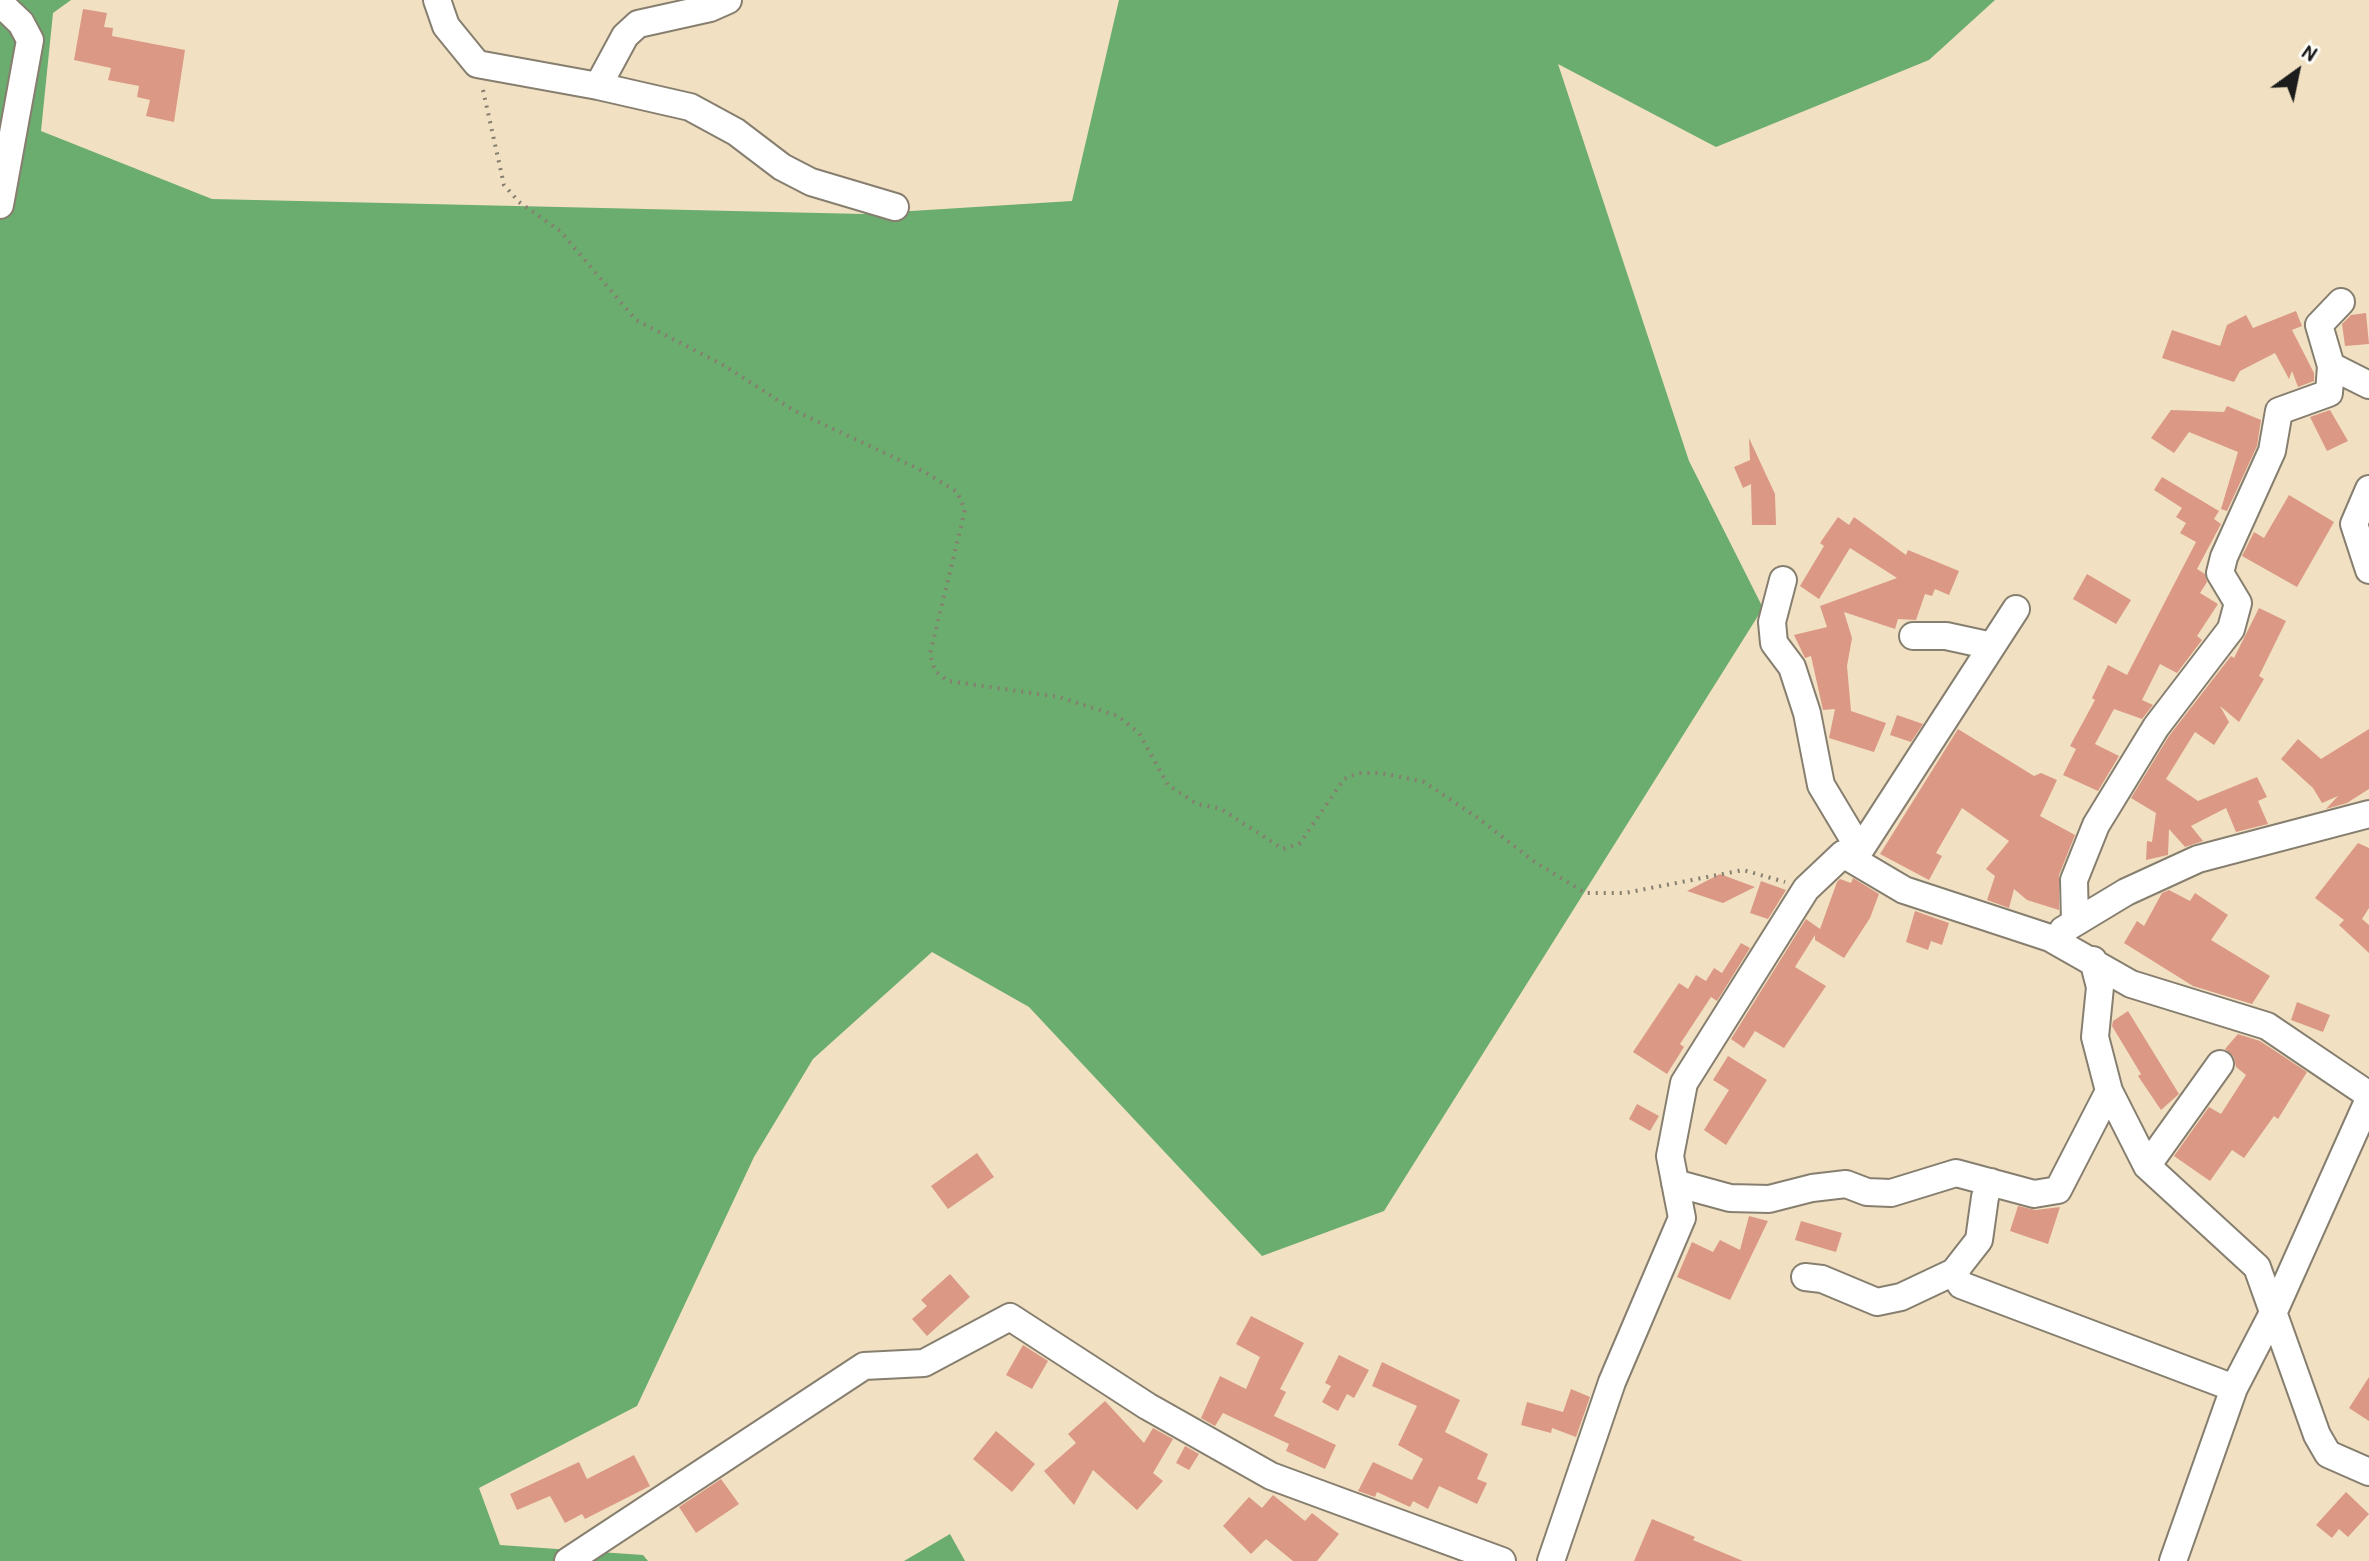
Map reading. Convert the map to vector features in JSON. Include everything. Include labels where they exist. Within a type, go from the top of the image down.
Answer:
[{"type":"street","points":[[437,0],[446,26],[477,64],[690,107],[736,132],[782,167],[811,182],[895,207]]},
{"type":"street","points":[[598,86],[620,44],[638,24],[710,8],[728,0]]},
{"type":"street","points":[[0,3],[21,23],[30,40],[0,205]]},
{"type":"street","points":[[2075,922],[2074,880],[2096,825],[2156,727],[2231,629],[2238,603],[2220,573],[2224,557],[2272,451],[2279,411],[2329,393],[2331,366],[2319,325],[2341,302]]},
{"type":"street","points":[[2331,366],[2369,385]]},
{"type":"street","points":[[2369,489],[2354,524],[2369,570]]},
{"type":"street","points":[[1783,580],[1772,622],[1774,643],[1792,667],[1807,713],[1821,785],[1851,852],[1904,890],[2050,938],[2131,984],[2267,1026],[2369,1097],[2275,1309],[2234,1388],[2173,1561]]},
{"type":"street","points":[[1551,1561],[1612,1382],[1682,1218],[1670,1156],[1684,1083],[1806,889],[1851,852],[2016,609]]},
{"type":"street","points":[[1913,636],[1946,636],[1992,646]]},
{"type":"street","points":[[2050,938],[2126,892],[2198,859],[2369,814]]},
{"type":"street","points":[[2093,960],[2100,987],[2095,1037],[2109,1091],[2147,1166],[2257,1267],[2323,1445],[2328,1454],[2369,1472]]},
{"type":"street","points":[[2147,1166],[2220,1064]]},
{"type":"street","points":[[1675,1183],[1730,1198],[1769,1199],[1812,1188],[1846,1184],[1867,1192],[1891,1193],[1956,1173],[2034,1194],[2058,1190],[2109,1091]]},
{"type":"street","points":[[1805,1277],[1822,1279],[1877,1302],[1901,1297],[1954,1272],[1979,1240],[1985,1197],[1991,1182]]},
{"type":"street","points":[[1954,1272],[1961,1285],[2234,1388]]},
{"type":"street","points":[[568,1561],[864,1366],[924,1363],[1010,1317],[1147,1406],[1271,1476],[1502,1561]]},
{"type":"path","points":[[477,64],[504,185],[519,202],[560,231],[636,320],[725,366],[793,410],[925,472],[957,492],[965,510],[930,654],[935,671],[948,681],[1059,697],[1118,716],[1139,733],[1168,785],[1197,804],[1221,809],[1283,849],[1300,843],[1344,779],[1358,773],[1381,773],[1424,782],[1478,818],[1532,860],[1585,893],[1625,893],[1743,870],[1806,889]]},
{"type":"green space","points":[[0,0],[71,0],[53,13],[41,131],[212,199],[863,214],[1072,201],[1119,0],[1995,0],[1929,60],[1716,147],[1558,64],[1689,461],[1763,608],[1384,1211],[1262,1256],[1029,1007],[932,952],[813,1059],[754,1157],[637,1406],[479,1488],[500,1545],[643,1555],[648,1561],[0,1561]]},
{"type":"green space","points":[[950,1534],[965,1561],[904,1561]]},
{"type":"building","points":[[83,9],[107,13],[104,27],[113,28],[112,36],[185,50],[174,122],[146,116],[150,100],[137,97],[139,86],[108,80],[111,68],[74,60]]},
{"type":"building","points":[[2296,311],[2302,326],[2292,330],[2314,373],[2314,381],[2298,387],[2292,371],[2289,379],[2275,353],[2240,371],[2234,382],[2162,358],[2172,330],[2220,346],[2227,325],[2246,315],[2253,328]]},
{"type":"building","points":[[2366,313],[2369,344],[2345,346],[2342,324],[2351,315]]},
{"type":"building","points":[[2227,406],[2261,420],[2257,446],[2227,511],[2221,509],[2238,452],[2189,432],[2174,453],[2151,438],[2171,410],[2224,412]]},
{"type":"building","points":[[2330,410],[2348,441],[2327,451],[2310,417]]},
{"type":"building","points":[[1749,438],[1775,494],[1776,525],[1752,525],[1751,484],[1743,488],[1734,467],[1750,460]]},
{"type":"building","points":[[2162,477],[2219,511],[2214,519],[2221,524],[2197,569],[2205,574],[2207,582],[2200,593],[2218,604],[2197,636],[2202,640],[2177,673],[2160,664],[2142,700],[2153,705],[2142,719],[2114,709],[2095,744],[2119,756],[2098,791],[2063,775],[2076,749],[2070,746],[2095,700],[2092,698],[2108,665],[2127,675],[2196,542],[2180,533],[2186,523],[2176,517],[2182,508],[2154,490]]},
{"type":"building","points":[[2289,495],[2334,522],[2297,587],[2242,556],[2254,532],[2264,538]]},
{"type":"building","points":[[1838,517],[1849,525],[1854,517],[1906,555],[1908,550],[1959,571],[1949,595],[1935,589],[1932,596],[1925,594],[1916,620],[1898,619],[1895,629],[1844,612],[1852,638],[1847,666],[1851,711],[1886,723],[1874,752],[1829,738],[1835,709],[1823,710],[1811,656],[1805,658],[1794,635],[1827,627],[1820,606],[1897,578],[1850,548],[1819,599],[1800,586],[1824,546],[1820,543]]},
{"type":"building","points":[[2087,574],[2131,600],[2116,624],[2073,599]]},
{"type":"building","points":[[2259,608],[2286,621],[2259,676],[2264,679],[2239,722],[2220,706],[2229,722],[2214,745],[2195,732],[2166,779],[2198,801],[2257,777],[2267,797],[2258,801],[2268,824],[2236,832],[2226,808],[2191,826],[2203,841],[2185,847],[2169,829],[2168,855],[2146,860],[2147,841],[2152,842],[2156,813],[2131,798],[2169,736],[2231,656],[2234,658]]},
{"type":"building","points":[[1897,715],[1923,724],[1911,742],[1890,735]]},
{"type":"building","points":[[1958,729],[2034,776],[2041,773],[2057,780],[2040,816],[2075,835],[2059,875],[2059,910],[2027,900],[2014,889],[2009,908],[1987,900],[1995,876],[1986,869],[2009,841],[1962,808],[1936,853],[1942,856],[1929,880],[1880,854]]},
{"type":"building","points":[[2369,729],[2369,789],[2347,803],[2326,809],[2338,796],[2322,803],[2313,788],[2281,759],[2298,739],[2321,759]]},
{"type":"building","points":[[2358,843],[2369,848],[2369,908],[2362,919],[2369,925],[2369,953],[2339,925],[2344,920],[2315,898]]},
{"type":"building","points":[[1720,874],[1755,887],[1723,903],[1687,891]]},
{"type":"building","points":[[1853,878],[1879,894],[1870,918],[1844,958],[1815,940],[1815,935],[1795,967],[1826,986],[1784,1048],[1755,1031],[1744,1048],[1731,1039],[1806,919],[1820,929],[1837,882],[1840,879],[1851,883]]},
{"type":"building","points":[[1761,881],[1786,890],[1768,919],[1750,913]]},
{"type":"building","points":[[2169,890],[2190,901],[2195,893],[2228,915],[2211,940],[2270,976],[2252,1004],[2193,986],[2124,943],[2137,921],[2144,926],[2162,893]]},
{"type":"building","points":[[1915,911],[1949,923],[1942,945],[1931,941],[1928,950],[1906,942]]},
{"type":"building","points":[[1741,943],[1750,948],[1717,1001],[1711,997],[1680,1044],[1684,1047],[1667,1074],[1633,1052],[1679,983],[1688,989],[1696,975],[1706,981],[1714,968],[1722,973]]},
{"type":"building","points":[[2297,1002],[2330,1015],[2323,1032],[2291,1020]]},
{"type":"building","points":[[2128,1011],[2179,1094],[2161,1110],[2138,1076],[2141,1074],[2112,1026],[2113,1021]]},
{"type":"building","points":[[2238,1034],[2260,1041],[2307,1072],[2278,1119],[2274,1116],[2244,1158],[2232,1150],[2210,1181],[2174,1156],[2209,1107],[2221,1114],[2246,1075],[2236,1067],[2234,1057],[2225,1049]]},
{"type":"building","points":[[1728,1056],[1767,1080],[1726,1145],[1704,1130],[1729,1090],[1713,1080]]},
{"type":"building","points":[[1637,1104],[1659,1116],[1650,1131],[1629,1119]]},
{"type":"building","points":[[977,1153],[994,1177],[948,1209],[931,1186]]},
{"type":"building","points":[[2018,1206],[2036,1210],[2060,1207],[2048,1244],[2010,1231]]},
{"type":"building","points":[[1749,1216],[1768,1221],[1730,1300],[1677,1277],[1692,1242],[1713,1252],[1720,1240],[1740,1250]]},
{"type":"building","points":[[1801,1221],[1842,1233],[1836,1252],[1795,1240]]},
{"type":"building","points":[[950,1274],[970,1297],[927,1336],[912,1319],[927,1306],[921,1300]]},
{"type":"building","points":[[1251,1316],[1304,1343],[1280,1389],[1286,1392],[1274,1416],[1336,1445],[1325,1469],[1286,1451],[1289,1444],[1223,1413],[1215,1426],[1201,1418],[1220,1376],[1246,1389],[1260,1357],[1236,1344]]},
{"type":"building","points":[[1023,1345],[1048,1361],[1032,1389],[1006,1375]]},
{"type":"building","points":[[1339,1355],[1369,1370],[1354,1398],[1347,1394],[1338,1411],[1322,1402],[1331,1386],[1325,1383]]},
{"type":"building","points":[[1382,1362],[1460,1400],[1445,1432],[1488,1454],[1477,1479],[1487,1483],[1477,1504],[1439,1486],[1428,1509],[1413,1501],[1410,1507],[1377,1492],[1375,1497],[1358,1491],[1373,1462],[1412,1480],[1423,1459],[1398,1445],[1417,1406],[1372,1386]]},
{"type":"building","points":[[2369,1377],[2369,1421],[2349,1408]]},
{"type":"building","points":[[1571,1389],[1590,1397],[1576,1437],[1552,1428],[1551,1433],[1521,1425],[1527,1402],[1563,1412]]},
{"type":"building","points":[[1105,1401],[1144,1443],[1153,1428],[1173,1439],[1153,1473],[1163,1481],[1137,1510],[1093,1470],[1074,1505],[1044,1471],[1076,1443],[1068,1434]]},
{"type":"building","points":[[996,1431],[1035,1464],[1012,1492],[973,1459]]},
{"type":"building","points":[[1185,1446],[1199,1454],[1189,1470],[1176,1463]]},
{"type":"building","points":[[634,1455],[650,1486],[585,1519],[582,1514],[565,1523],[550,1496],[517,1510],[510,1494],[579,1462],[587,1479]]},
{"type":"building","points":[[721,1479],[739,1504],[696,1533],[679,1507]]},
{"type":"building","points":[[2346,1492],[2369,1514],[2348,1537],[2339,1529],[2332,1538],[2316,1525]]},
{"type":"building","points":[[1273,1495],[1305,1521],[1312,1513],[1339,1534],[1317,1561],[1293,1561],[1266,1539],[1251,1554],[1223,1526],[1249,1497],[1262,1508]]},
{"type":"building","points":[[1652,1519],[1695,1537],[1693,1540],[1743,1561],[1634,1561]]}]
